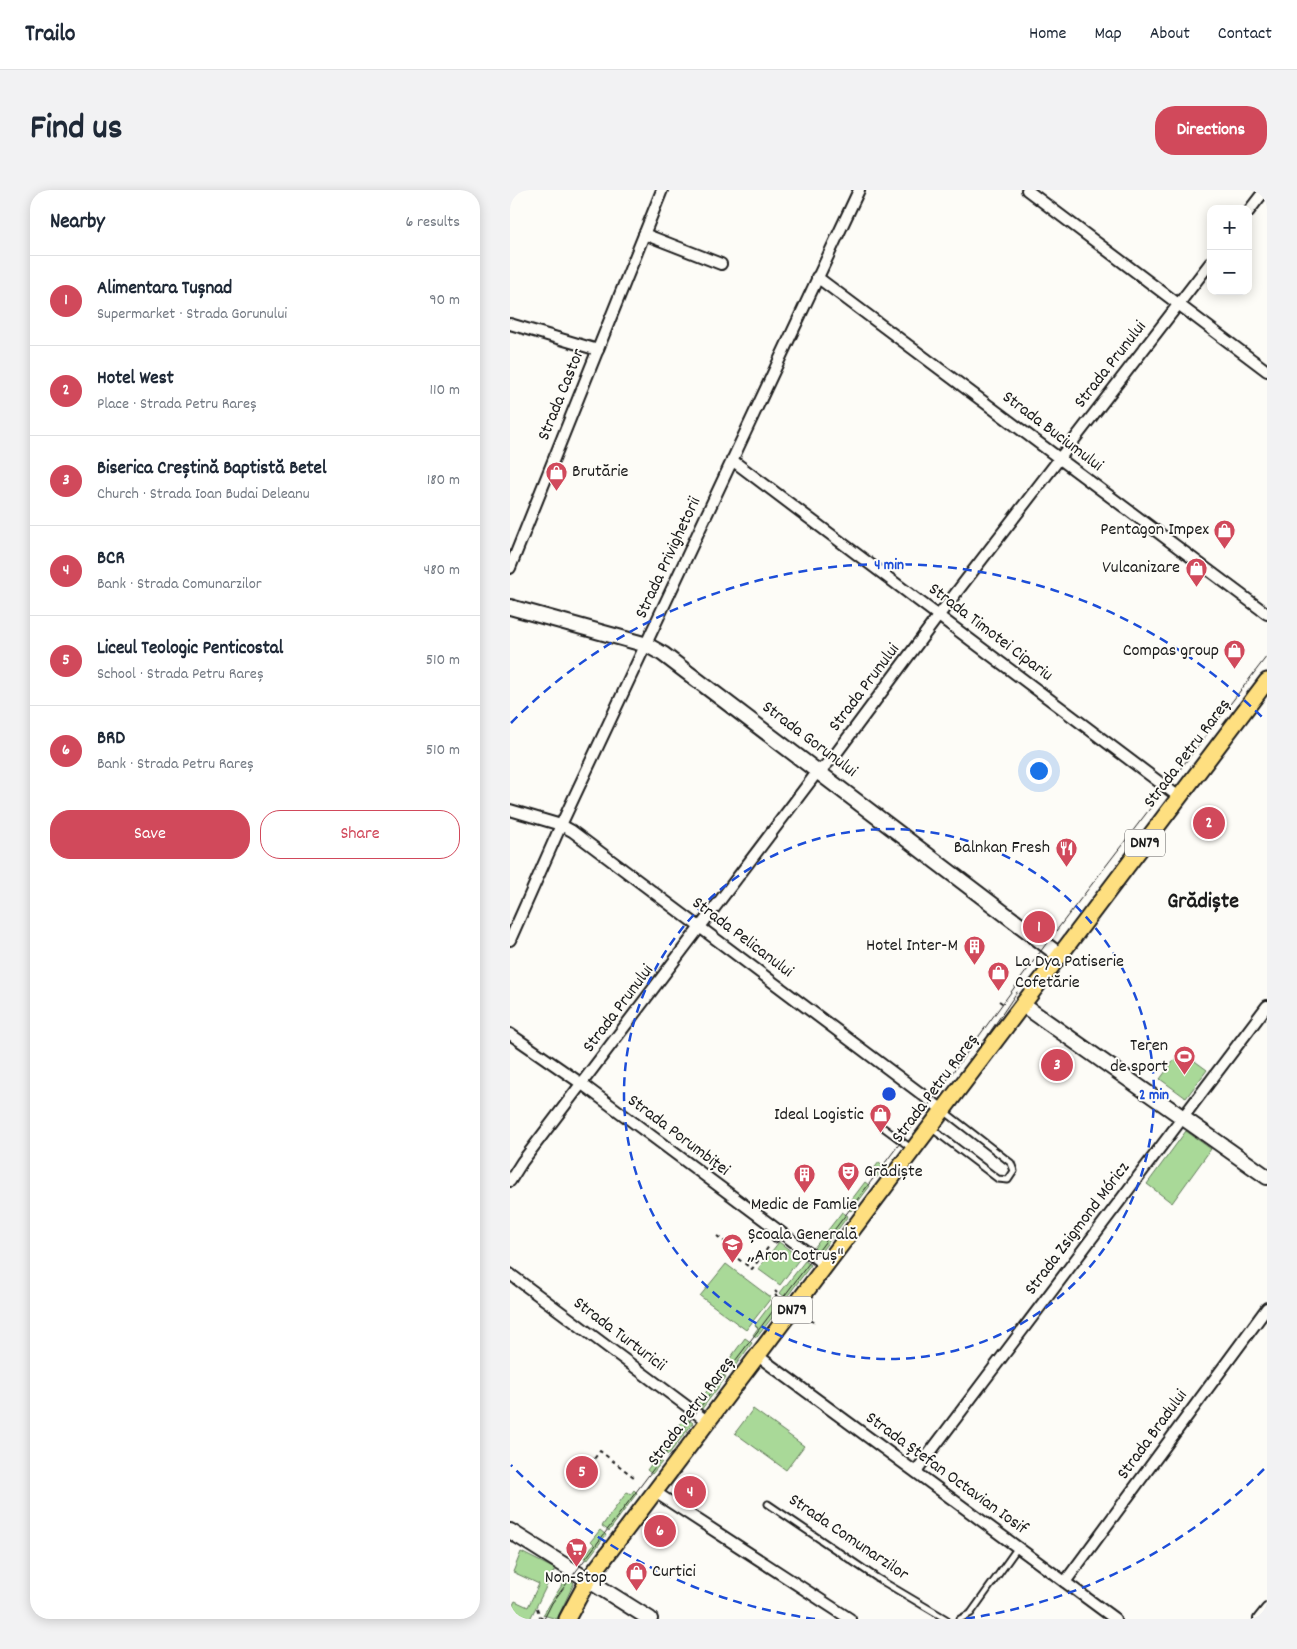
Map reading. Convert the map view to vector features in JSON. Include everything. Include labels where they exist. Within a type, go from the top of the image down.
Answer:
[{"type":"main road","name":"Strada Petru Rareș","points":[[567,1619],[588,1580],[944,1111],[1267,680]]},
{"type":"street","name":"Strada Castor","points":[[510,568],[662,190]]},
{"type":"street","name":"Strada Privighetorii","points":[[510,940],[561,825],[859,190]]},
{"type":"street","points":[[1027,190],[1267,371]]},
{"type":"street","points":[[1252,207],[1265,190]]},
{"type":"street","points":[[644,234],[722,264]]},
{"type":"street","name":"Strada Prunului","points":[[510,1181],[522,1162],[819,771],[832,759],[939,615],[1207,267]]},
{"type":"street","name":"Strada Buciumului","points":[[817,277],[1267,614]]},
{"type":"street","points":[[510,324],[598,350]]},
{"type":"street","name":"Strada Timotei Cipariu","points":[[732,460],[1179,797]]},
{"type":"street","name":"Strada Gorunului","points":[[510,607],[647,645],[663,654],[1060,955]]},
{"type":"street","name":"Strada Pelicanului","points":[[510,810],[561,825],[572,831],[944,1111]]},
{"type":"street","points":[[1023,1005],[1267,1177]]},
{"type":"street","name":"Strada Zsigmond Móricz","points":[[916,1471],[1267,1006]]},
{"type":"street","name":"Strada Porumbiței","points":[[510,1034],[582,1084],[777,1235],[826,1266]]},
{"type":"street","name":"Strada Turturicii","points":[[510,1274],[708,1422]]},
{"type":"street","name":"Strada Bradului","points":[[1065,1582],[1267,1308]]},
{"type":"street","name":"Strada Ștefan Octavian Iosif","points":[[758,1356],[1115,1619]]},
{"type":"street","points":[[655,1492],[850,1619]]},
{"type":"street","points":[[510,1531],[650,1619]]},
{"type":"street","points":[[1259,1619],[1267,1609]]},
{"type":"lane","points":[[931,1128],[998,1179],[1008,1180],[1014,1171],[1011,1163],[944,1111]]},
{"type":"lane","points":[[884,1128],[914,1150]]},
{"type":"lane","name":"Strada Comunarzilor","points":[[768,1504],[910,1598],[946,1619]]},
{"type":"lane","points":[[960,1619],[971,1613],[1018,1547]]},
{"type":"path","points":[[717,1236],[725,1242],[730,1253],[752,1269],[777,1235]]},
{"type":"path","points":[[730,1253],[736,1246]]},
{"type":"path","points":[[776,1293],[786,1303]]},
{"type":"path","points":[[802,1315],[815,1323]]},
{"type":"path","points":[[575,1484],[600,1452],[635,1478]]},
{"type":"path","points":[[537,1608],[540,1617],[544,1619]]},
{"type":"green space","name":"Teren de sport","points":[[1181,1051],[1207,1070],[1186,1098],[1160,1079]]},
{"type":"green space","points":[[1186,1131],[1211,1149],[1172,1203],[1147,1184]]},
{"type":"green space","points":[[879,1162],[885,1167],[876,1178],[870,1174]]},
{"type":"green space","points":[[865,1182],[870,1186],[851,1211],[846,1207]]},
{"type":"green space","points":[[842,1212],[848,1216],[820,1253],[814,1248]]},
{"type":"green space","points":[[779,1242],[800,1258],[780,1285],[758,1269]]},
{"type":"green space","points":[[805,1261],[811,1265],[786,1298],[780,1293]]},
{"type":"green space","points":[[726,1264],[771,1298],[746,1330],[700,1296]]},
{"type":"green space","points":[[773,1301],[781,1306],[757,1337],[753,1335],[758,1328],[755,1325]]},
{"type":"green space","points":[[745,1338],[752,1343],[735,1366],[728,1361]]},
{"type":"green space","points":[[720,1373],[726,1377],[701,1410],[696,1406]]},
{"type":"green space","points":[[753,1409],[804,1446],[786,1470],[735,1433]]},
{"type":"green space","points":[[685,1417],[693,1423],[668,1455],[663,1451]]},
{"type":"green space","points":[[656,1458],[662,1462],[652,1474],[647,1470]]},
{"type":"green space","points":[[634,1490],[637,1493],[609,1531],[602,1526],[627,1492],[631,1494]]},
{"type":"green space","points":[[600,1530],[606,1535],[587,1560],[583,1557],[594,1544],[591,1541]]},
{"type":"green space","points":[[521,1552],[555,1569],[530,1619],[510,1611],[515,1601],[528,1607],[539,1584],[513,1572]]},
{"type":"green space","points":[[567,1577],[574,1583],[557,1619],[543,1615]]},
{"type":"tram line","points":[[544,1619],[552,1603],[931,1102],[1046,944],[1267,656]]},
{"type":"tram line","points":[[988,1035],[1017,992]]},
{"type":"place","name":"Brutărie","points":[[556,491]]},
{"type":"place","name":"Pentagon Impex","points":[[1225,549]]},
{"type":"place","name":"Vulcanizare","points":[[1196,587]]},
{"type":"place","name":"Compas group","points":[[1235,670]]},
{"type":"place","name":"Hotel West","points":[[1209,823]]},
{"type":"place","name":"Balnkan Fresh","points":[[1066,867]]},
{"type":"place","name":"Alimentara Tușnad","points":[[1039,927]]},
{"type":"place","name":"Hotel Inter-M","points":[[974,965]]},
{"type":"place","name":"La Dya Patiserie Cofetărie","points":[[999,991]]},
{"type":"place","name":"Biserica Creștină Baptistă Betel","points":[[1057,1065]]},
{"type":"place","name":"Teren de sport","points":[[1184,1075]]},
{"type":"place","name":"Ideal Logistic","points":[[880,1134]]},
{"type":"place","name":"Grădiște","points":[[848,1191]]},
{"type":"place","name":"Medic de Famlie","points":[[804,1194]]},
{"type":"place","name":"Școala Generală ,,Aron Cotruș\"","points":[[732,1264]]},
{"type":"place","name":"Liceul Teologic Penticostal","points":[[582,1472]]},
{"type":"place","name":"BCR","points":[[690,1492]]},
{"type":"place","name":"BRD","points":[[660,1531]]},
{"type":"place","name":"Non-Stop","points":[[576,1567]]},
{"type":"place","name":"Curtici","points":[[636,1591]]},
{"type":"district","name":"Grădiște","points":[[1203,902]]}]
